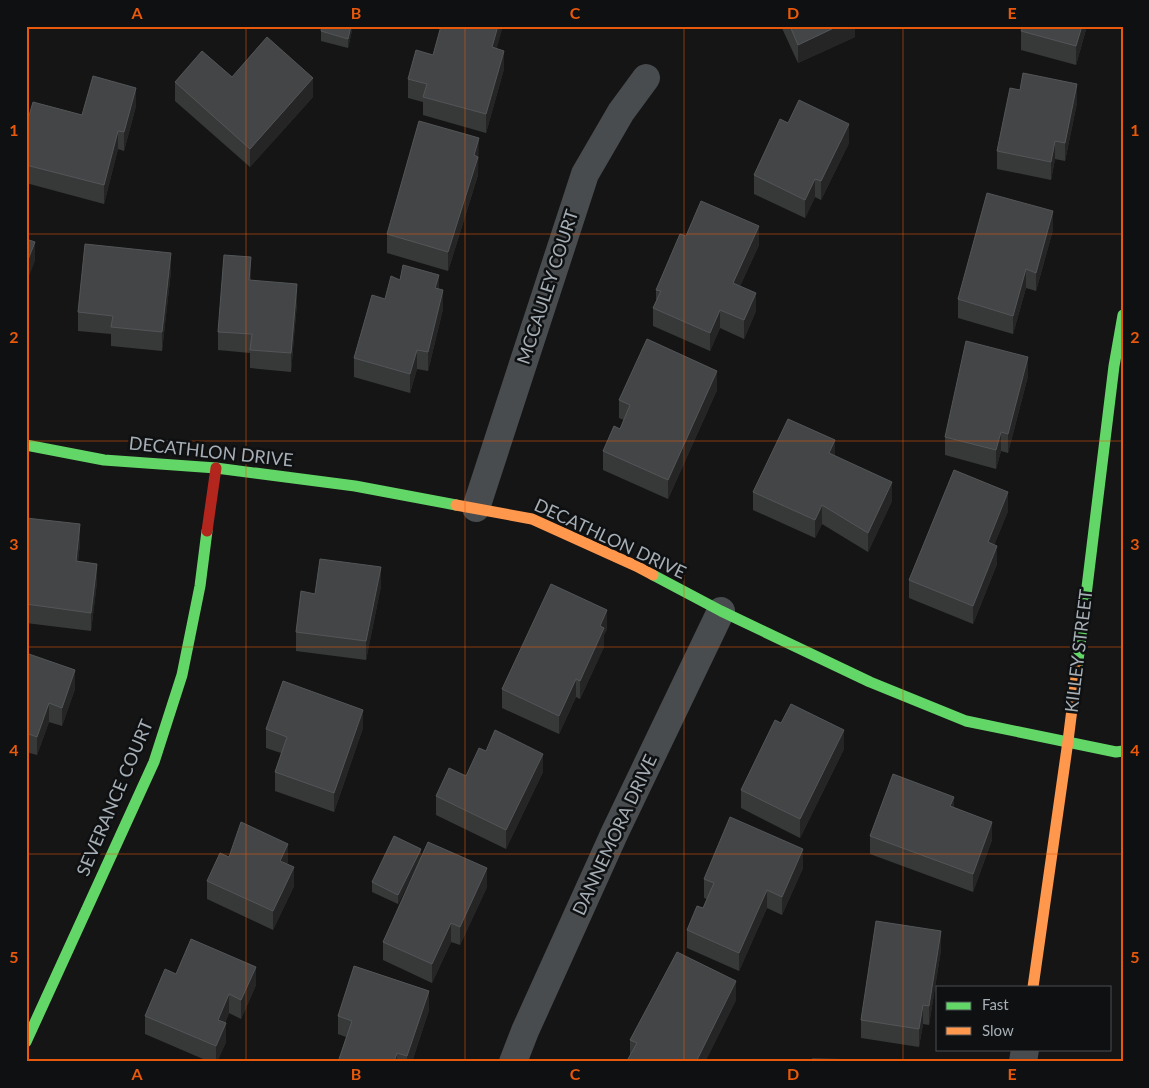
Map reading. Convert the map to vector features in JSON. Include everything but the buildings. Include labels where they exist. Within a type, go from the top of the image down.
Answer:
[{"type":"street","name":"MCCAULEY COURT","points":[[476,508],[585,174],[620,112],[646,78]]},
{"type":"street","name":"KILLEY STREET","points":[[1033,986],[1068,741],[1114,366],[1123,315]]},
{"type":"street","name":"DECATHLON DRIVE","points":[[26,446],[104,460],[216,468],[355,486],[532,519],[636,566],[721,611],[870,682],[966,721],[1116,752],[1123,751]]},
{"type":"street","name":"SEVERANCE COURT","points":[[26,1042],[145,780],[182,675],[200,586],[216,468]]},
{"type":"street","name":"DANNEMORA DRIVE","points":[[513,1062],[615,832],[721,611]]},
{"type":"traffic: fast","points":[[1077,669],[1114,366],[1123,315]]},
{"type":"traffic: fast","points":[[26,445],[104,460],[216,468],[355,486],[456,505]]},
{"type":"traffic: fast","points":[[26,1042],[154,762],[182,675],[200,586],[207,531]]},
{"type":"traffic: fast","points":[[653,575],[721,611],[870,682],[966,721],[1116,752],[1123,751]]},
{"type":"traffic: slow","points":[[456,505],[532,519],[653,575]]},
{"type":"traffic: slow","points":[[1033,986],[1077,669]]},
{"type":"traffic: jam","points":[[207,531],[216,468]]}]
